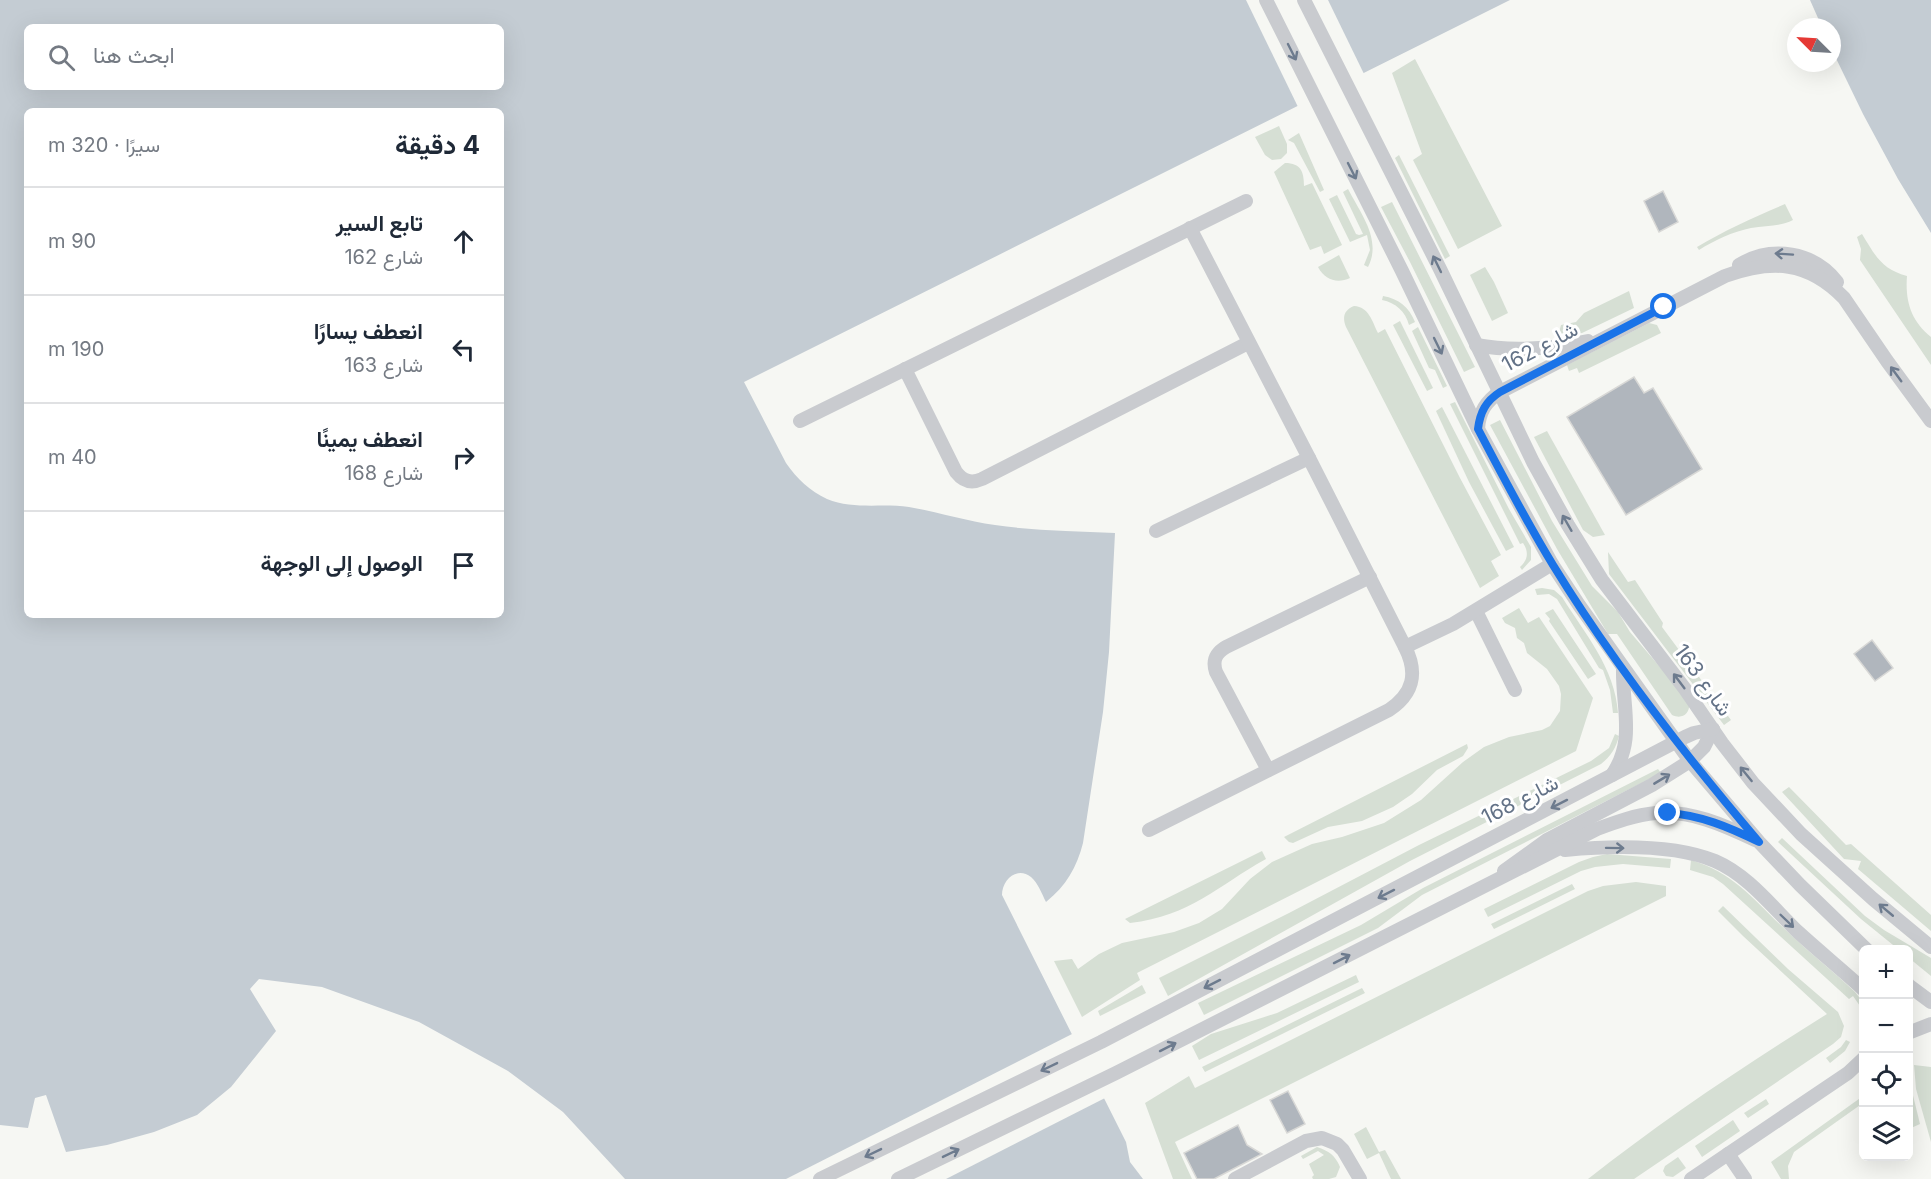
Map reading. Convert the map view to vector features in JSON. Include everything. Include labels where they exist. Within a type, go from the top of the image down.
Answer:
[{"type":"street","points":[[1266,0],[1478,429],[1552,564],[1690,761],[1759,842],[1862,945]]},
{"type":"street","name":"شارع 163","points":[[1304,0],[1533,462],[1585,554],[1619,604],[1673,673],[1753,783],[1801,834],[1873,900],[1931,946]]},
{"type":"street","points":[[800,421],[1246,201]]},
{"type":"street","points":[[1149,830],[1397,705],[1408,691],[1413,674],[1411,658],[1406,647],[1190,228]]},
{"type":"street","name":"شارع 162","points":[[1478,429],[1486,404],[1500,392],[1725,276],[1757,266],[1789,266],[1819,277],[1828,283],[1844,298],[1887,362],[1931,421]]},
{"type":"street","name":"شارع 162","points":[[1476,345],[1504,350],[1532,350],[1570,345],[1607,336]]},
{"type":"street","points":[[905,369],[956,472],[963,479],[972,482],[982,479],[1248,343]]},
{"type":"street","points":[[1156,531],[1309,458]]},
{"type":"street","points":[[1406,647],[1476,611],[1552,564]]},
{"type":"street","points":[[1268,770],[1216,672],[1215,657],[1226,647],[1370,577]]},
{"type":"street","points":[[1476,611],[1515,690]]},
{"type":"street","points":[[1611,777],[1621,759],[1626,739],[1623,668]]},
{"type":"street","points":[[1487,886],[1547,840],[1652,785],[1690,761],[1704,747],[1713,729]]},
{"type":"street","name":"شارع 168","points":[[820,1179],[1101,1041],[1676,742],[1694,733],[1713,729]]},
{"type":"street","points":[[898,1179],[1116,1073],[1597,829],[1635,816],[1656,813],[1681,814],[1721,825],[1759,842]]},
{"type":"street","points":[[1557,850],[1607,848],[1667,850],[1716,862],[1727,867],[1745,881],[1859,986]]},
{"type":"street","points":[[1913,989],[1931,1002]]},
{"type":"street","points":[[1913,1032],[1931,1024]]},
{"type":"street","points":[[1848,1073],[1859,1062]]},
{"type":"street","points":[[1691,1179],[1859,1068]]},
{"type":"street","points":[[1235,1179],[1306,1141],[1322,1138],[1330,1140],[1343,1150],[1360,1179]]},
{"type":"street","points":[[1728,1154],[1745,1179]]},
{"type":"shaded area","points":[[0,0],[1510,0],[744,382],[786,463],[804,484],[827,499],[857,505],[909,507],[1010,527],[1115,533],[1109,652],[1103,712],[1081,852],[1065,883],[1046,902],[1033,879],[1021,873],[1007,880],[1002,895],[1126,1142],[1130,1162],[1143,1179],[625,1179],[563,1112],[508,1071],[419,1022],[322,987],[259,979],[250,989],[276,1031],[231,1087],[197,1115],[154,1132],[107,1145],[66,1152],[46,1095],[35,1098],[28,1128],[0,1125]]},
{"type":"shaded area","points":[[1810,0],[1931,0],[1931,233],[1898,179],[1841,69],[1841,18],[1818,18]]},
{"type":"shaded area","points":[[1415,59],[1502,226],[1458,249],[1413,160],[1422,154],[1392,73]]},
{"type":"shaded area","points":[[1279,126],[1287,144],[1287,153],[1281,159],[1272,160],[1265,155],[1255,137]]},
{"type":"shaded area","points":[[1299,133],[1324,190],[1320,192],[1294,143],[1288,140]]},
{"type":"shaded area","points":[[1399,155],[1450,256],[1445,259],[1395,158]]},
{"type":"shaded area","points":[[1285,163],[1295,165],[1300,169],[1304,186],[1312,183],[1342,245],[1324,254],[1321,246],[1310,250],[1274,172]]},
{"type":"shaded area","points":[[1348,189],[1364,218],[1371,237],[1372,257],[1368,267],[1364,265],[1370,250],[1367,235],[1350,242],[1329,199],[1337,195],[1356,234],[1363,234],[1343,192]]},
{"type":"shaded area","points":[[1392,202],[1475,367],[1464,372],[1381,207]]},
{"type":"shaded area","points":[[1785,204],[1793,220],[1778,225],[1744,230],[1699,250],[1697,247],[1729,229]]},
{"type":"shaded area","points":[[1862,234],[1875,255],[1885,265],[1907,276],[1907,294],[1911,310],[1924,331],[1931,337],[1931,365],[1860,260],[1861,249],[1857,237]]},
{"type":"shaded area","points":[[1339,255],[1350,278],[1336,281],[1324,275],[1318,267]]},
{"type":"shaded area","points":[[1485,267],[1508,313],[1492,321],[1470,275]]},
{"type":"shaded area","points":[[1629,291],[1634,308],[1582,333],[1558,336],[1561,325],[1576,322],[1584,313]]},
{"type":"shaded area","points":[[1383,296],[1403,305],[1415,322],[1409,325],[1402,312],[1392,303],[1382,300]]},
{"type":"shaded area","points":[[1354,306],[1367,312],[1378,333],[1385,329],[1501,555],[1491,561],[1499,576],[1480,588],[1346,327],[1345,314]]},
{"type":"shaded area","points":[[1400,321],[1433,388],[1427,391],[1393,325]]},
{"type":"shaded area","points":[[1649,323],[1657,325],[1661,333],[1579,373],[1577,368],[1569,371],[1567,365]]},
{"type":"shaded area","points":[[1418,327],[1447,386],[1443,388],[1435,370],[1429,368],[1412,331]]},
{"type":"shaded area","points":[[1455,402],[1509,509],[1531,547],[1531,560],[1522,570],[1520,567],[1527,556],[1525,546],[1523,543],[1520,544],[1450,404]]},
{"type":"shaded area","points":[[1442,407],[1514,547],[1506,551],[1469,482],[1436,411]]},
{"type":"shaded area","points":[[1500,420],[1552,521],[1592,586],[1618,612],[1630,632],[1689,701],[1689,709],[1683,716],[1672,715],[1617,634],[1608,634],[1557,549],[1490,425]]},
{"type":"shaded area","points":[[1547,431],[1605,535],[1593,537],[1583,530],[1534,437]]},
{"type":"shaded area","points":[[1608,552],[1628,582],[1635,580],[1663,623],[1662,627],[1731,720],[1724,725],[1609,574]]},
{"type":"shaded area","points":[[1535,589],[1554,590],[1562,597],[1598,652],[1611,681],[1618,713],[1613,713],[1610,690],[1603,670],[1599,668],[1557,599],[1549,594],[1537,595]]},
{"type":"shaded area","points":[[1519,608],[1528,623],[1539,617],[1593,698],[1576,751],[1137,973],[1140,980],[1082,1017],[1054,961],[1072,959],[1078,969],[1099,954],[1122,943],[1174,932],[1199,923],[1222,909],[1250,879],[1272,862],[1312,844],[1384,823],[1421,800],[1463,762],[1484,747],[1509,737],[1550,726],[1560,711],[1559,686],[1547,669],[1527,653],[1524,643],[1517,638],[1515,628],[1505,623],[1502,618]]},
{"type":"shaded area","points":[[1553,609],[1596,674],[1588,679],[1545,613]]},
{"type":"shaded area","points":[[1615,734],[1619,736],[1615,748],[1601,764],[1410,861],[1168,996],[1159,978],[1419,845],[1591,761],[1609,748]]},
{"type":"shaded area","points":[[1467,744],[1468,748],[1463,756],[1437,770],[1412,794],[1393,807],[1362,821],[1328,827],[1293,843],[1284,837]]},
{"type":"shaded area","points":[[1658,769],[1661,773],[1422,895],[1378,928],[1204,1015],[1198,1003],[1361,925],[1423,888]]},
{"type":"shaded area","points":[[1789,787],[1846,845],[1851,844],[1931,915],[1931,931],[1858,869],[1861,861],[1844,859],[1782,792]]},
{"type":"shaded area","points":[[1782,838],[1865,916],[1909,945],[1893,945],[1861,919],[1778,842]]},
{"type":"shaded area","points":[[1262,851],[1266,859],[1187,907],[1151,919],[1130,923],[1125,919]]},
{"type":"shaded area","points":[[1607,854],[1671,859],[1670,868],[1623,864],[1595,867],[1581,871],[1488,917],[1484,909],[1579,862]]},
{"type":"shaded area","points":[[1691,860],[1734,881],[1855,992],[1859,997],[1859,1005],[1853,996],[1849,999],[1723,884],[1713,877],[1690,870]]},
{"type":"shaded area","points":[[1636,882],[1666,886],[1666,896],[1175,1142],[1192,1179],[1173,1179],[1145,1103],[1189,1076],[1195,1088],[1588,891],[1603,886]]},
{"type":"shaded area","points":[[1572,884],[1575,889],[1494,929],[1491,924]]},
{"type":"shaded area","points":[[1723,906],[1788,969],[1838,1012],[1844,1026],[1841,1037],[1634,1179],[1588,1179],[1705,1093],[1827,1014],[1718,911]]},
{"type":"shaded area","points":[[1913,947],[1931,958],[1931,976],[1913,961]]},
{"type":"shaded area","points":[[1356,975],[1359,982],[1199,1060],[1192,1046],[1211,1034],[1277,1013]]},
{"type":"shaded area","points":[[1142,985],[1146,993],[1100,1016],[1098,1011]]},
{"type":"shaded area","points":[[1362,988],[1365,993],[1205,1072],[1202,1067]]},
{"type":"shaded area","points":[[1846,1040],[1850,1042],[1845,1051],[1830,1063],[1826,1058],[1841,1047]]},
{"type":"shaded area","points":[[1914,1065],[1931,1067],[1931,1142],[1916,1089]]},
{"type":"shaded area","points":[[1913,1095],[1920,1124],[1913,1127]]},
{"type":"shaded area","points":[[1766,1099],[1769,1104],[1748,1118],[1744,1113]]},
{"type":"shaded area","points":[[1859,1099],[1859,1106],[1794,1152],[1788,1166],[1789,1179],[1781,1179],[1771,1162]]},
{"type":"shaded area","points":[[1733,1120],[1740,1131],[1702,1157],[1695,1146]]},
{"type":"shaded area","points":[[1366,1127],[1379,1152],[1385,1150],[1401,1179],[1391,1179],[1379,1153],[1367,1159],[1354,1134]]},
{"type":"shaded area","points":[[1317,1147],[1336,1159],[1340,1167],[1336,1177],[1313,1179],[1314,1175],[1309,1164],[1324,1155],[1318,1151],[1303,1159],[1301,1156]]},
{"type":"shaded area","points":[[1678,1157],[1686,1168],[1673,1177],[1666,1176],[1663,1171],[1665,1166]]},
{"type":"pier","points":[[1246,0],[1328,0],[1365,76],[1299,109]]},
{"type":"pier","points":[[1074,1033],[1107,1097],[946,1179],[786,1179]]},
{"type":"building","points":[[1663,191],[1678,222],[1659,232],[1644,201]]},
{"type":"building","points":[[1634,377],[1644,393],[1653,388],[1702,469],[1626,515],[1567,417]]},
{"type":"building","points":[[1872,640],[1893,668],[1875,681],[1854,654]]},
{"type":"building","points":[[1288,1091],[1305,1124],[1287,1133],[1270,1100]]},
{"type":"building","points":[[1238,1125],[1247,1145],[1262,1154],[1214,1179],[1197,1179],[1184,1153]]},
{"type":"route","points":[[1664,307],[1492,397],[1482,412],[1478,429],[1534,533],[1579,605],[1690,761],[1759,842],[1701,818],[1668,813]]}]
